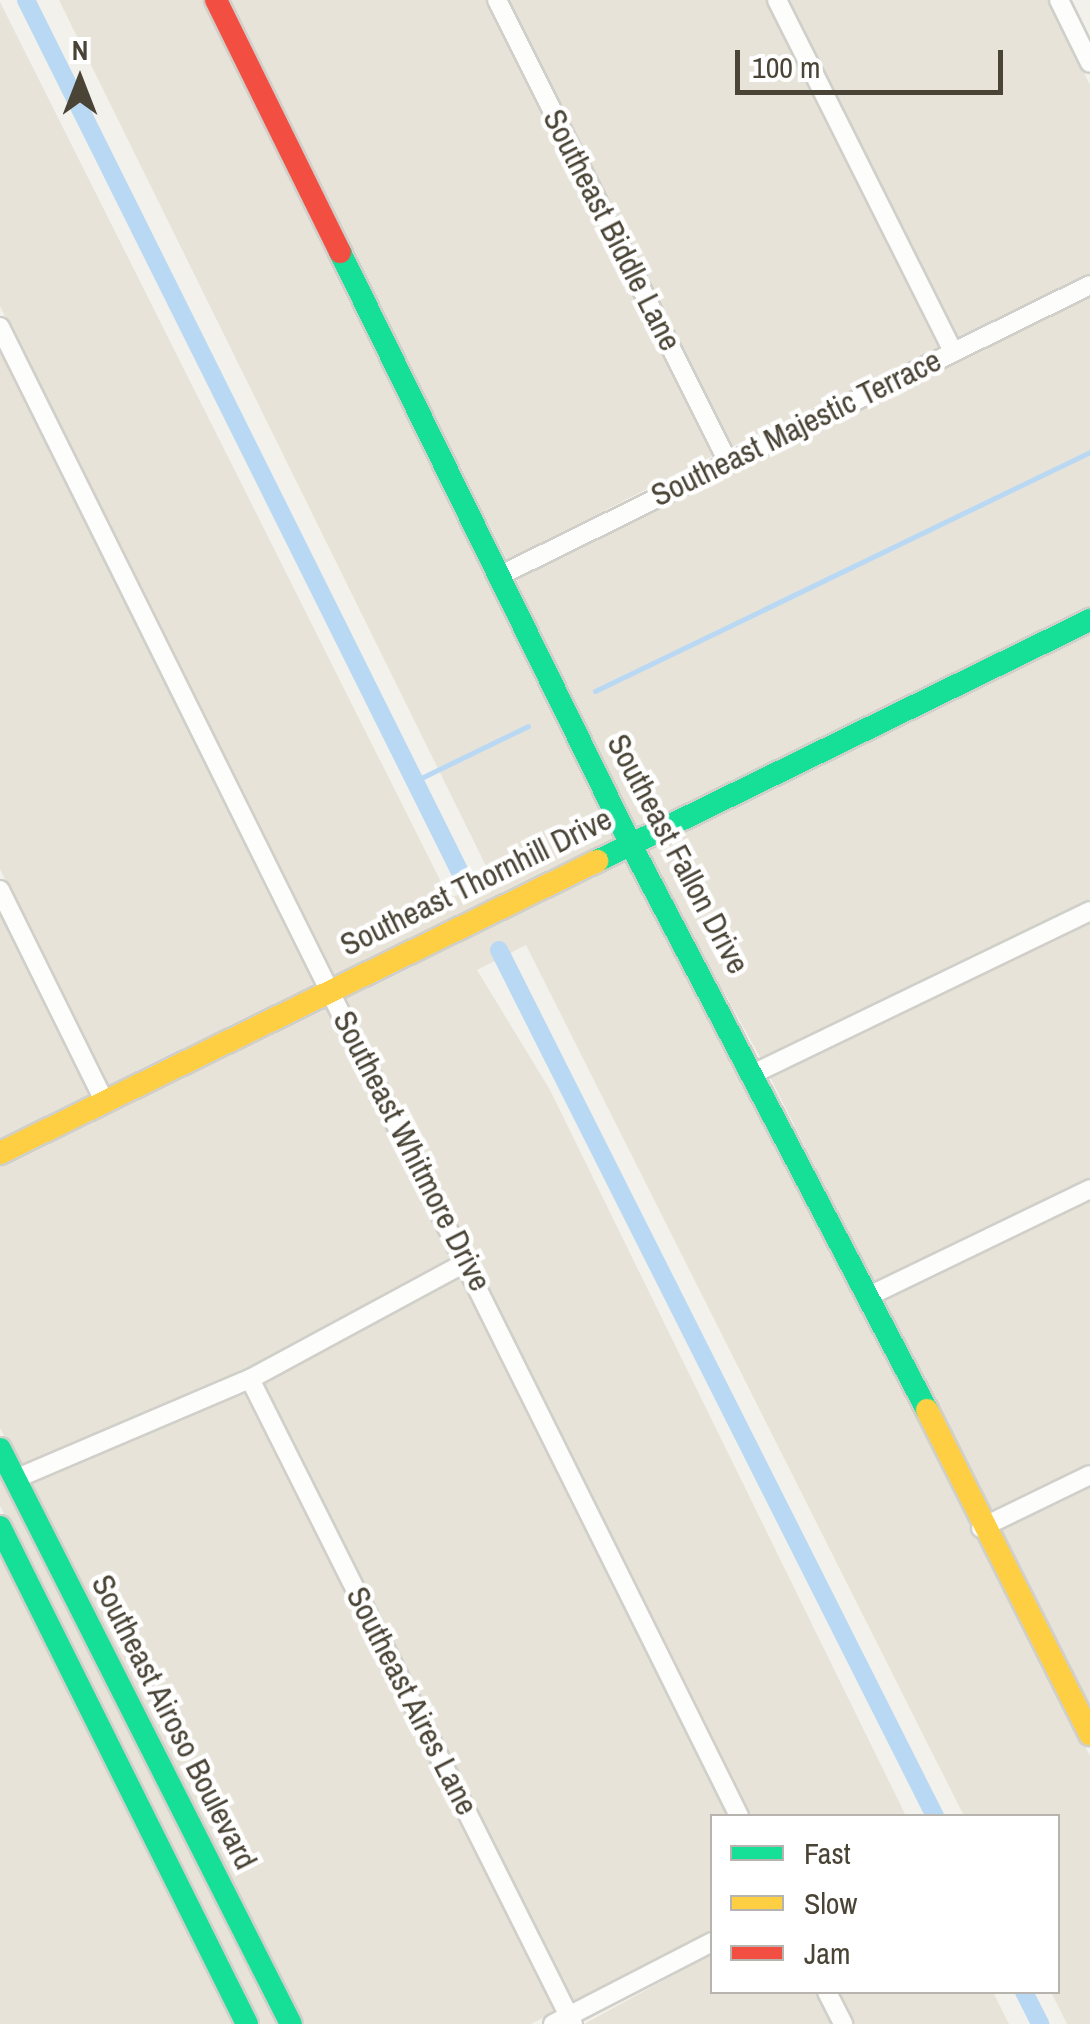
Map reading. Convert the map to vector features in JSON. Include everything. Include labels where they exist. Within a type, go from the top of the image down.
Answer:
[{"type":"street","name":"Southeast Fallon Drive","points":[[216,0],[504,574],[630,843],[757,1072],[982,1528],[1090,1734]]},
{"type":"street","name":"Southeast Biddle Lane","points":[[496,0],[727,460]]},
{"type":"street","points":[[778,0],[954,352]]},
{"type":"street","points":[[1059,0],[1090,63]]},
{"type":"street","name":"Southeast Majestic Terrace","points":[[504,574],[727,460],[1090,285]]},
{"type":"street","name":"Southeast Whitmore Drive","points":[[0,328],[468,1260],[738,1814]]},
{"type":"street","name":"Southeast Thornhill Drive","points":[[0,1152],[1090,620]]},
{"type":"street","points":[[0,890],[104,1100]]},
{"type":"street","points":[[757,1072],[1090,911]]},
{"type":"street","points":[[870,1296],[1090,1189]]},
{"type":"street","points":[[15,1480],[250,1379],[468,1260]]},
{"type":"street","name":"Southeast Aires Lane","points":[[250,1379],[565,2021]]},
{"type":"street","name":"Southeast Airoso Boulevard","points":[[0,1449],[291,2024]]},
{"type":"street","points":[[982,1528],[1090,1475]]},
{"type":"street","name":"Southeast Airoso Boulevard","points":[[0,1527],[247,2024]]},
{"type":"street","points":[[565,2021],[710,1943]]},
{"type":"street","points":[[828,1994],[843,2024]]},
{"type":"shaded area","points":[[59,0],[205,0],[617,838],[334,976],[0,306],[0,2],[449,898],[486,885],[486,866]]},
{"type":"shaded area","points":[[227,0],[486,0],[714,455],[507,560]]},
{"type":"shaded area","points":[[507,0],[767,0],[940,347],[731,447]]},
{"type":"shaded area","points":[[788,0],[1048,0],[1090,85],[1090,274],[957,338]]},
{"type":"shaded area","points":[[1090,296],[1090,608],[634,829],[516,579]]},
{"type":"shaded area","points":[[0,349],[317,985],[108,1087],[0,869]]},
{"type":"shaded area","points":[[1090,631],[1090,899],[761,1059],[644,848]]},
{"type":"shaded area","points":[[627,856],[749,1076],[1090,1756],[1090,2024],[1067,2024],[1052,1994],[1060,1994],[1060,1814],[963,1814],[526,945],[477,970],[550,1090],[905,1814],[749,1814],[343,994]]},
{"type":"shaded area","points":[[0,911],[91,1095],[0,1141]]},
{"type":"shaded area","points":[[1090,922],[1090,1178],[873,1282],[770,1077]]},
{"type":"shaded area","points":[[326,1003],[455,1256],[246,1370],[19,1466],[0,1428],[0,1164]]},
{"type":"shaded area","points":[[1090,1201],[1090,1463],[985,1515],[882,1301]]},
{"type":"shaded area","points":[[464,1274],[728,1814],[710,1814],[710,1932],[573,2002],[263,1383]]},
{"type":"shaded area","points":[[245,1392],[556,2011],[531,2024],[301,2024],[28,1484]]},
{"type":"shaded area","points":[[0,1471],[280,2024],[258,2024],[0,1506]]},
{"type":"shaded area","points":[[1090,1486],[1090,1714],[995,1533]]},
{"type":"shaded area","points":[[0,1549],[237,2024],[0,2024]]},
{"type":"shaded area","points":[[710,1955],[710,1994],[817,1994],[832,2024],[584,2024]]},
{"type":"shaded area","points":[[838,1994],[994,1994],[1009,2024],[854,2024]]},
{"type":"waterway","points":[[26,0],[462,876]]},
{"type":"waterway","points":[[595,691],[1090,452]]},
{"type":"waterway","points":[[419,779],[528,726]]},
{"type":"waterway","points":[[499,950],[934,1814]]},
{"type":"waterway","points":[[1025,1994],[1040,2024]]},
{"type":"traffic: fast","points":[[340,252],[630,843],[927,1410]]},
{"type":"traffic: fast","points":[[597,861],[1090,620]]},
{"type":"traffic: fast","points":[[0,1449],[291,2024]]},
{"type":"traffic: fast","points":[[0,1527],[247,2024]]},
{"type":"traffic: slow","points":[[0,1153],[597,861]]},
{"type":"traffic: slow","points":[[927,1410],[1090,1734]]},
{"type":"traffic: jam","points":[[216,0],[340,252]]}]
